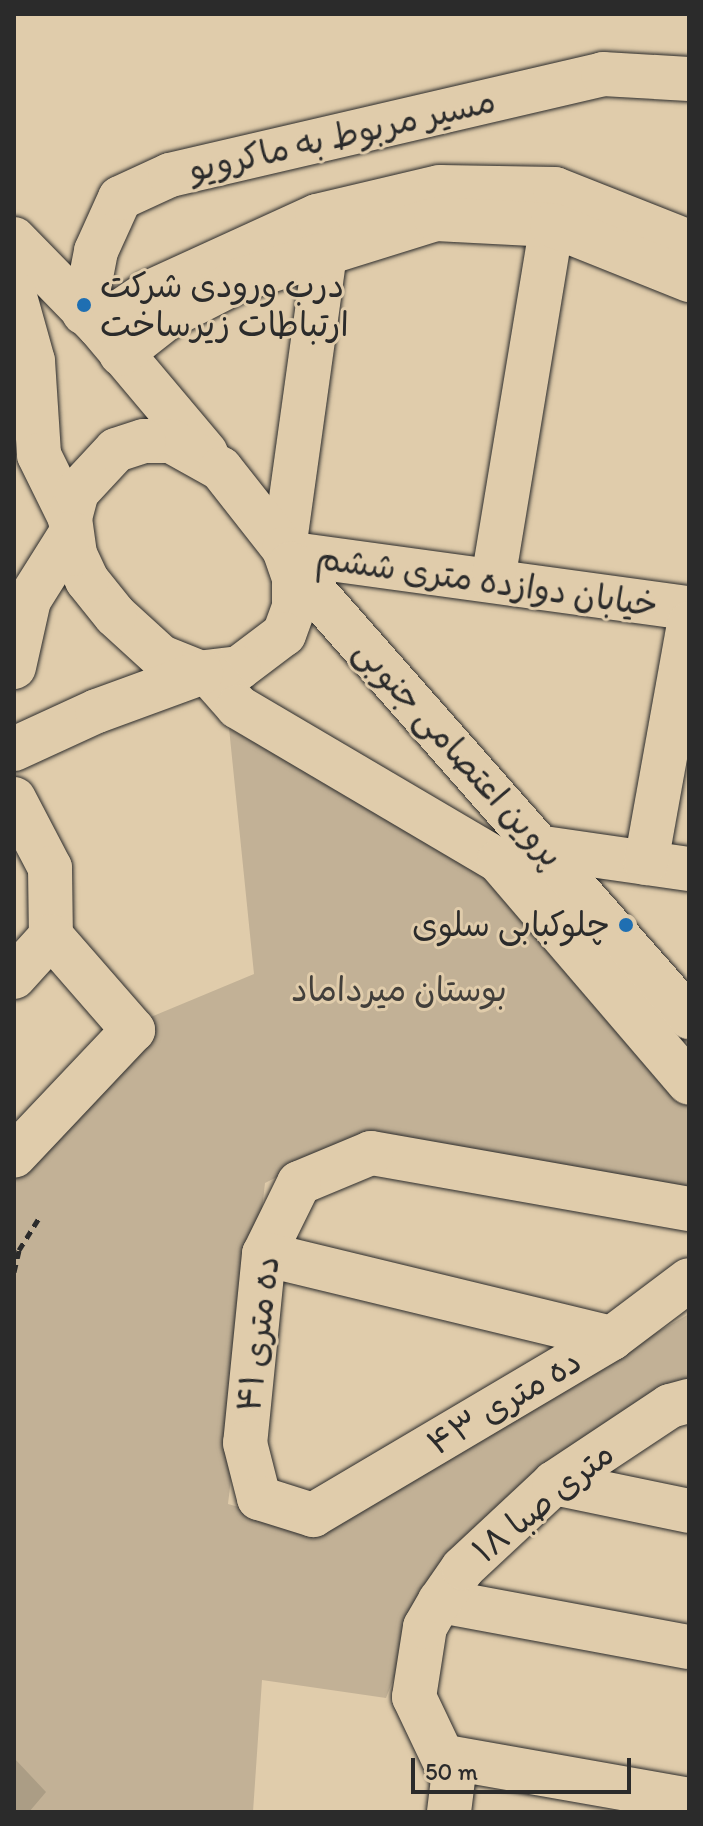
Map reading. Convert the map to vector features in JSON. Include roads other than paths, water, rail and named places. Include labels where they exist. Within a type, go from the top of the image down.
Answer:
[{"type":"street","name":"مسیر مربوط به ماکرویو","points":[[101,331],[96,251],[120,198],[170,175],[603,74],[689,79]]},
{"type":"street","points":[[101,331],[148,293],[317,216],[440,187],[555,189],[689,242]]},
{"type":"street","points":[[33,361],[56,314],[68,309],[101,331],[168,317],[240,280],[436,219],[552,225],[689,280]]},
{"type":"street","points":[[493,580],[552,225]]},
{"type":"street","points":[[14,239],[101,331],[221,469],[287,556]]},
{"type":"street","points":[[14,749],[97,711],[205,673],[239,668],[284,634],[294,607],[287,556],[325,254]]},
{"type":"street","points":[[14,293],[33,361],[39,455],[70,525],[87,580],[115,615],[161,657],[205,673]]},
{"type":"street","points":[[14,667],[29,600],[70,525],[77,492],[116,450],[171,441],[221,469]]},
{"type":"street","name":"خیابان دوازده متری ششم","points":[[287,556],[493,580],[689,608]]},
{"type":"street","name":"پروین اعتصامی جنوبی","points":[[287,556],[689,1017]]},
{"type":"street","points":[[646,863],[689,624]]},
{"type":"street","name":"پروین اعتصامی جنوبی","points":[[205,673],[238,707],[499,861],[689,1083]]},
{"type":"street","points":[[14,799],[50,868],[51,936],[133,1030],[14,1156]]},
{"type":"street","points":[[543,848],[689,869]]},
{"type":"street","points":[[14,977],[51,936]]},
{"type":"street","name":"ده متری ۴۱","points":[[313,1515],[259,1498],[245,1443],[264,1254],[299,1183],[371,1153],[689,1209]]},
{"type":"street","points":[[264,1254],[612,1338]]},
{"type":"street","name":"ده متری ۴۳","points":[[313,1515],[612,1338],[689,1280]]},
{"type":"street","name":"متری صبا ۱۸","points":[[449,1812],[453,1779],[446,1757],[414,1697],[425,1627],[440,1601],[463,1568],[554,1483],[670,1406],[689,1401]]},
{"type":"street","points":[[554,1483],[689,1511]]},
{"type":"street","points":[[440,1601],[689,1647]]},
{"type":"street","points":[[446,1757],[689,1800]]},
{"type":"place","name":"درب ورودی شرکت ارتباطات زیرساخت","points":[[84,305]]},
{"type":"place","name":"چلوکبابی سلوی","points":[[626,925]]},
{"type":"park label","name":"بوستان میرداماد","points":[[399,990]]}]
